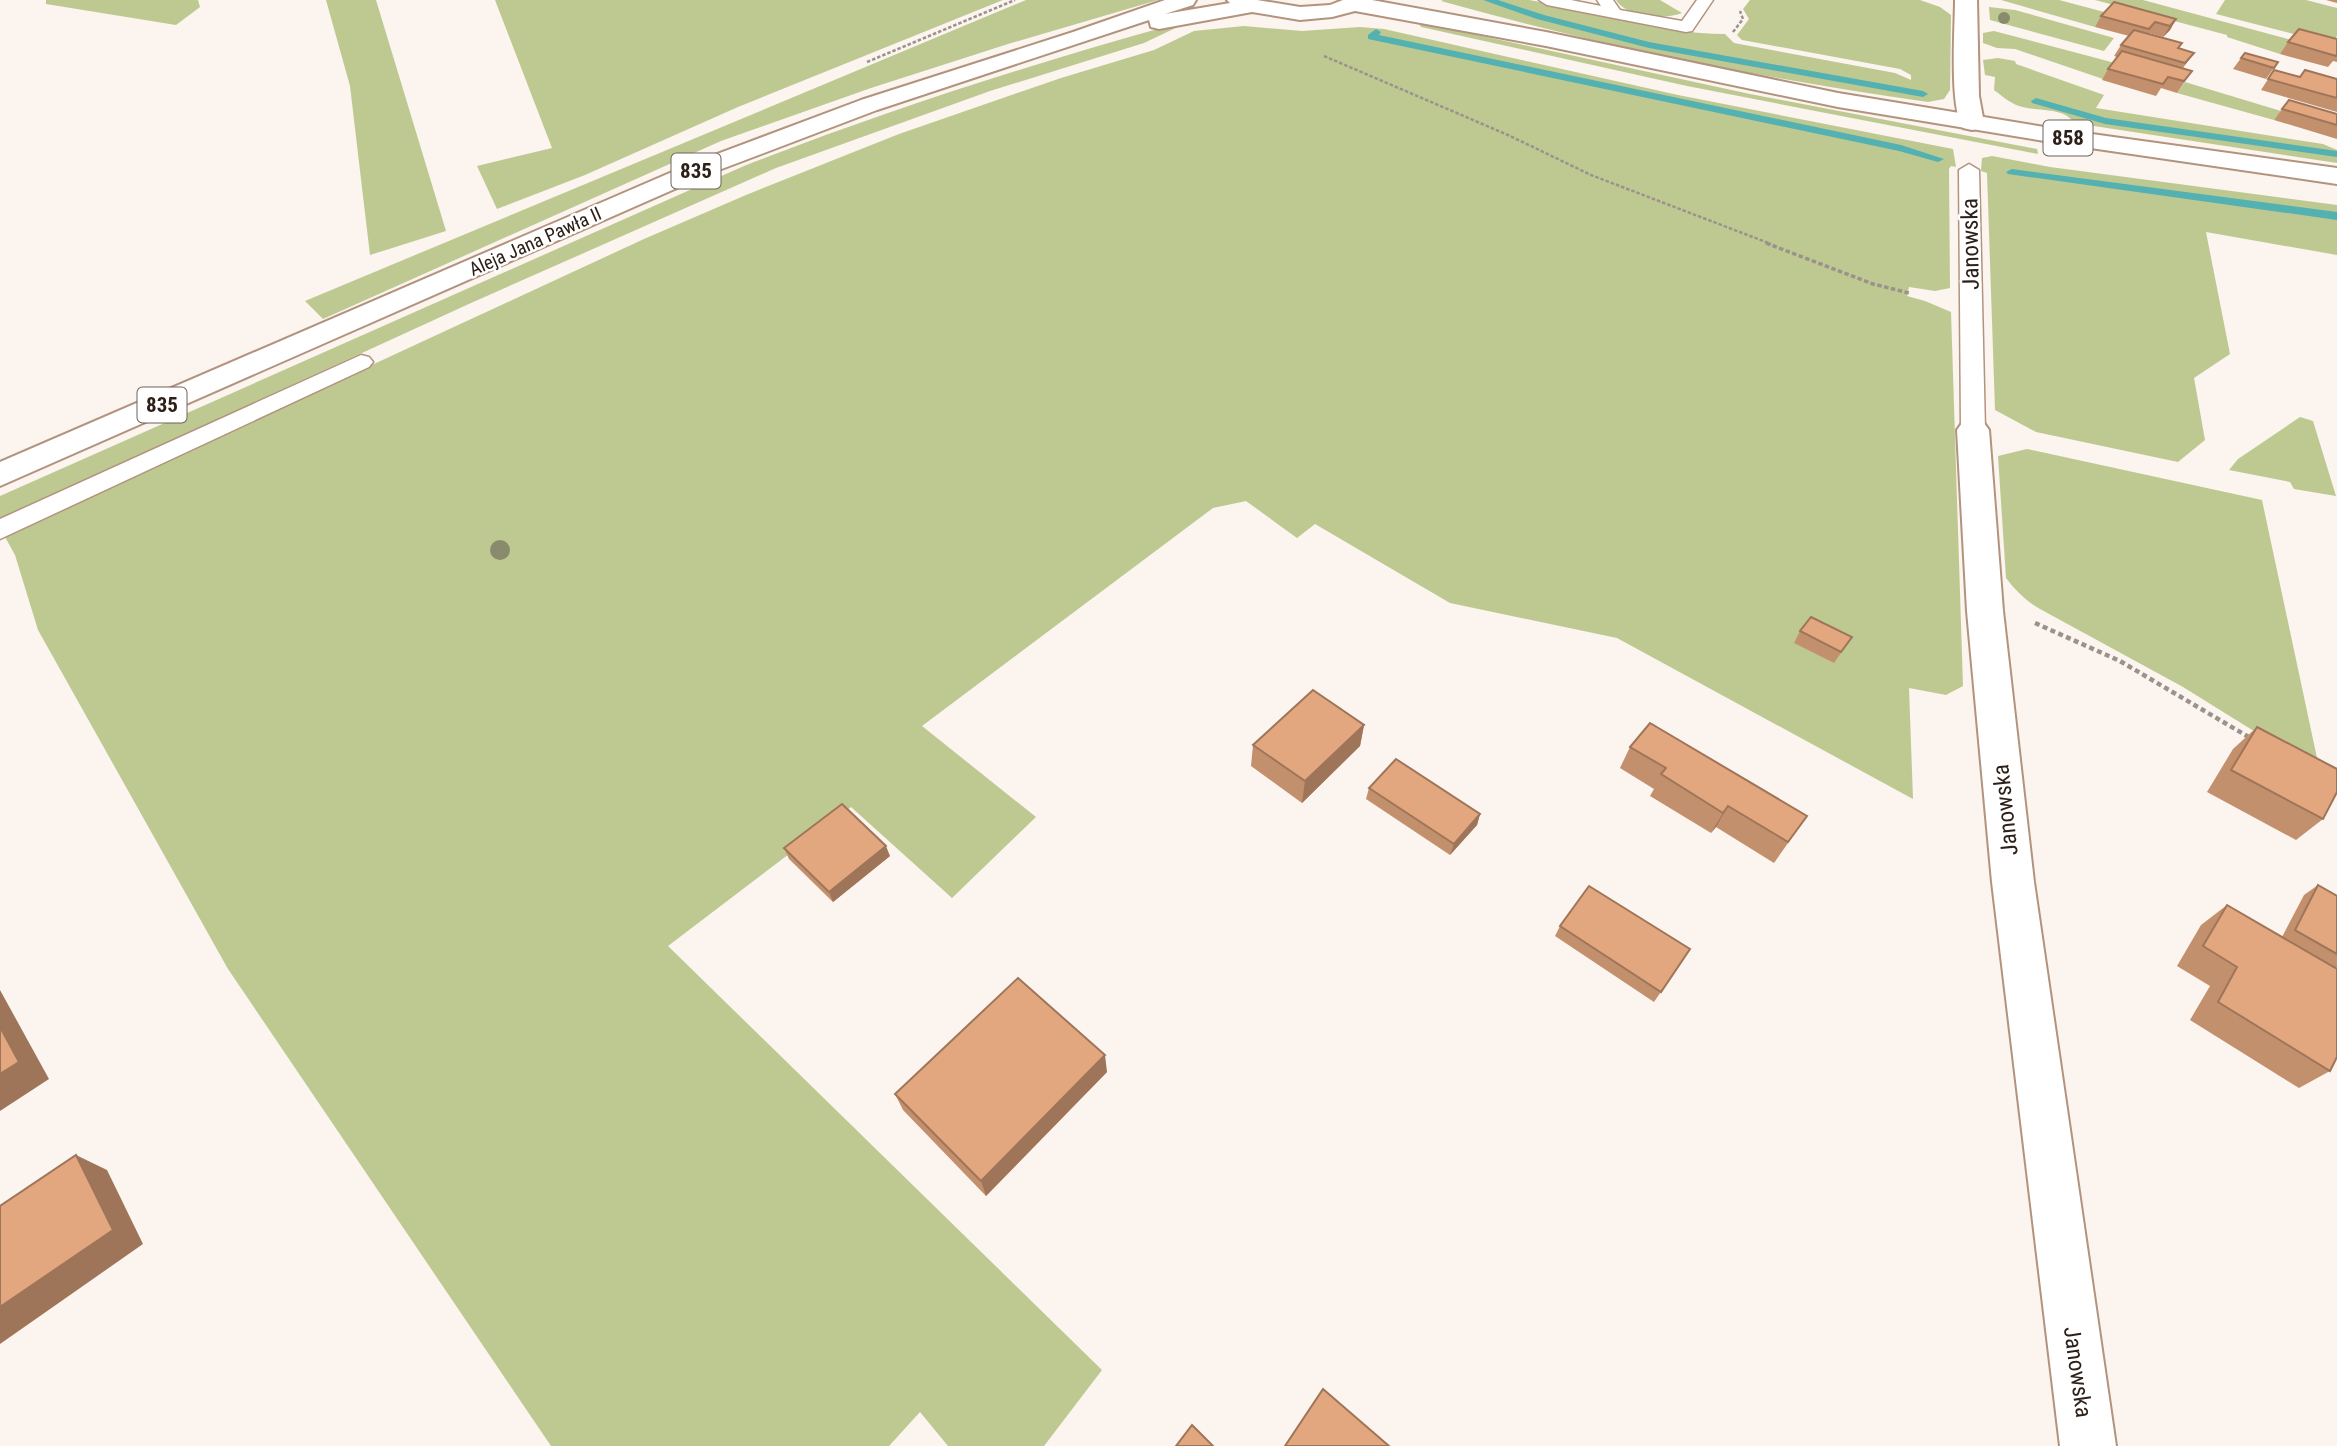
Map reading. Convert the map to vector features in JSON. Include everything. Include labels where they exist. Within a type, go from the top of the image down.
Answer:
[{"type":"main road","name":"Aleja Jana Pawła II","points":[[0,475],[702,168],[869,105],[1081,37],[1185,0]]},
{"type":"main road","name":"858","points":[[1418,0],[1546,40]]},
{"type":"main road","points":[[1962,1],[1967,96],[1972,123]]},
{"type":"main road","name":"858","points":[[1357,2],[1765,87],[1972,123],[2337,176]]},
{"type":"main road","name":"835","points":[[1245,3],[1299,13],[1329,11],[1357,2]]},
{"type":"main road","name":"Aleja Jana Pawła II","points":[[1081,37],[1245,3]]},
{"type":"main road","name":"Janowska","points":[[1973,430],[1985,611],[2013,883],[2088,1446]]},
{"type":"lane","points":[[1546,0],[1610,7],[1686,27],[1702,4]]},
{"type":"lane","name":"Janowska","points":[[1969,170],[1973,430]]},
{"type":"lane","points":[[0,530],[361,362]]},
{"type":"path","points":[[1702,4],[1710,11],[1740,11],[1743,19],[1732,36]]},
{"type":"path","points":[[1324,57],[1508,135],[1591,175],[1873,284],[1909,293]]},
{"type":"path","points":[[1985,611],[2058,631],[2120,661],[2257,742]]},
{"type":"green space","points":[[46,0],[198,0],[200,7],[176,25],[46,4]]},
{"type":"green space","points":[[326,0],[376,0],[446,231],[370,255],[350,86]]},
{"type":"green space","points":[[495,0],[1003,0],[738,107],[585,175],[497,209],[477,166],[552,148]]},
{"type":"green space","points":[[1026,0],[1158,0],[871,88],[721,141],[323,319],[305,301]]},
{"type":"green space","points":[[1529,0],[1651,26],[1725,34],[1734,43],[1895,73],[1911,80],[1911,75],[1900,69],[1742,40],[1737,35],[1749,19],[1743,9],[1750,0],[1920,0],[1940,7],[1951,15],[1950,90],[1944,99],[1928,102],[1805,83],[1621,46],[1441,1]]},
{"type":"green space","points":[[1616,0],[1660,0],[1682,13],[1647,16],[1628,10]]},
{"type":"green space","points":[[2001,0],[2059,0],[2108,13],[2095,27]]},
{"type":"green space","points":[[2095,0],[2143,0],[2292,40],[2280,54],[2227,35]]},
{"type":"green space","points":[[2225,0],[2306,0],[2337,8],[2337,36],[2332,44],[2216,14]]},
{"type":"green space","points":[[1989,7],[2015,10],[2114,38],[2104,51],[1990,20]]},
{"type":"green space","points":[[1418,22],[1750,94],[2037,149],[2038,154],[1687,86],[1421,27]]},
{"type":"green space","points":[[1179,23],[1182,25],[1144,43],[990,91],[776,168],[471,303],[0,519],[0,496],[744,166],[960,89]]},
{"type":"green space","points":[[1244,26],[1302,31],[1360,27],[1384,29],[1678,95],[1953,149],[1956,167],[1951,166],[1949,169],[1950,288],[1935,291],[1909,287],[1907,296],[1951,312],[1963,686],[1946,695],[1909,688],[1913,799],[1617,638],[1450,603],[1315,524],[1297,538],[1246,501],[1213,508],[922,726],[1036,817],[952,898],[851,807],[668,946],[1102,1370],[1044,1446],[948,1446],[920,1412],[889,1446],[551,1446],[228,969],[38,630],[15,555],[4,535],[644,239],[746,195],[899,134],[1061,78],[1154,50],[1194,31]]},
{"type":"green space","points":[[1994,31],[2115,63],[2103,79],[2015,49],[1997,48],[1983,43],[1983,33]]},
{"type":"green space","points":[[1998,58],[2015,61],[2016,64],[2104,95],[2096,108],[2323,144],[2337,150],[2337,163],[2074,123],[2064,114],[2019,106],[1994,90],[1995,77],[1985,75],[1983,60]]},
{"type":"green space","points":[[2185,82],[2281,111],[2274,120],[2177,93]]},
{"type":"green space","points":[[1992,156],[2050,167],[2337,205],[2337,255],[2206,232],[2230,354],[2194,378],[2205,440],[2178,462],[2036,432],[1995,410],[1987,173],[1981,171],[1982,158]]},
{"type":"green space","points":[[2300,417],[2313,421],[2336,496],[2294,489],[2290,482],[2229,470],[2238,459]]},
{"type":"green space","points":[[2027,449],[2262,500],[2320,772],[2183,687],[2040,609],[2014,587],[2006,578],[1998,456]]},
{"type":"building","points":[[2114,2],[2176,19],[2170,26],[2155,22],[2149,29],[2101,16]]},
{"type":"building","points":[[2299,29],[2337,39],[2336,56],[2288,42]]},
{"type":"building","points":[[2134,30],[2182,43],[2178,48],[2194,53],[2185,63],[2121,45]]},
{"type":"building","points":[[2122,51],[2192,71],[2184,81],[2168,77],[2163,84],[2108,69]]},
{"type":"building","points":[[2245,53],[2278,62],[2274,68],[2241,58]]},
{"type":"building","points":[[2274,70],[2300,77],[2305,70],[2337,79],[2337,98],[2268,79]]},
{"type":"building","points":[[2289,100],[2337,114],[2337,125],[2282,109]]},
{"type":"building","points":[[1811,617],[1852,637],[1841,652],[1800,631]]},
{"type":"building","points":[[1313,690],[1364,725],[1305,781],[1253,745]]},
{"type":"building","points":[[1650,723],[1807,816],[1788,842],[1728,806],[1723,813],[1661,774],[1666,768],[1630,747]]},
{"type":"building","points":[[2257,727],[2337,769],[2337,792],[2323,819],[2231,770]]},
{"type":"building","points":[[1396,759],[1480,814],[1454,844],[1369,788]]},
{"type":"building","points":[[842,804],[886,846],[829,892],[784,848]]},
{"type":"building","points":[[2318,885],[2337,896],[2337,954],[2295,930]]},
{"type":"building","points":[[1589,886],[1690,949],[1661,992],[1560,926]]},
{"type":"building","points":[[2227,905],[2337,969],[2337,1057],[2330,1071],[2218,1002],[2237,967],[2203,946]]},
{"type":"building","points":[[1018,978],[1105,1055],[981,1181],[895,1094]]},
{"type":"building","points":[[0,1027],[19,1062],[0,1074]]},
{"type":"building","points":[[76,1155],[113,1230],[0,1307],[0,1206]]},
{"type":"building","points":[[1323,1389],[1389,1446],[1285,1446]]},
{"type":"building","points":[[1192,1425],[1213,1446],[1176,1446]]},
{"type":"waterway","points":[[1488,0],[1541,17],[1649,45],[1923,94]]},
{"type":"waterway","points":[[1376,32],[1372,37],[1901,148],[1938,159]]},
{"type":"waterway","points":[[2036,101],[2105,121],[2337,154]]},
{"type":"waterway","points":[[2012,172],[2337,216]]}]
